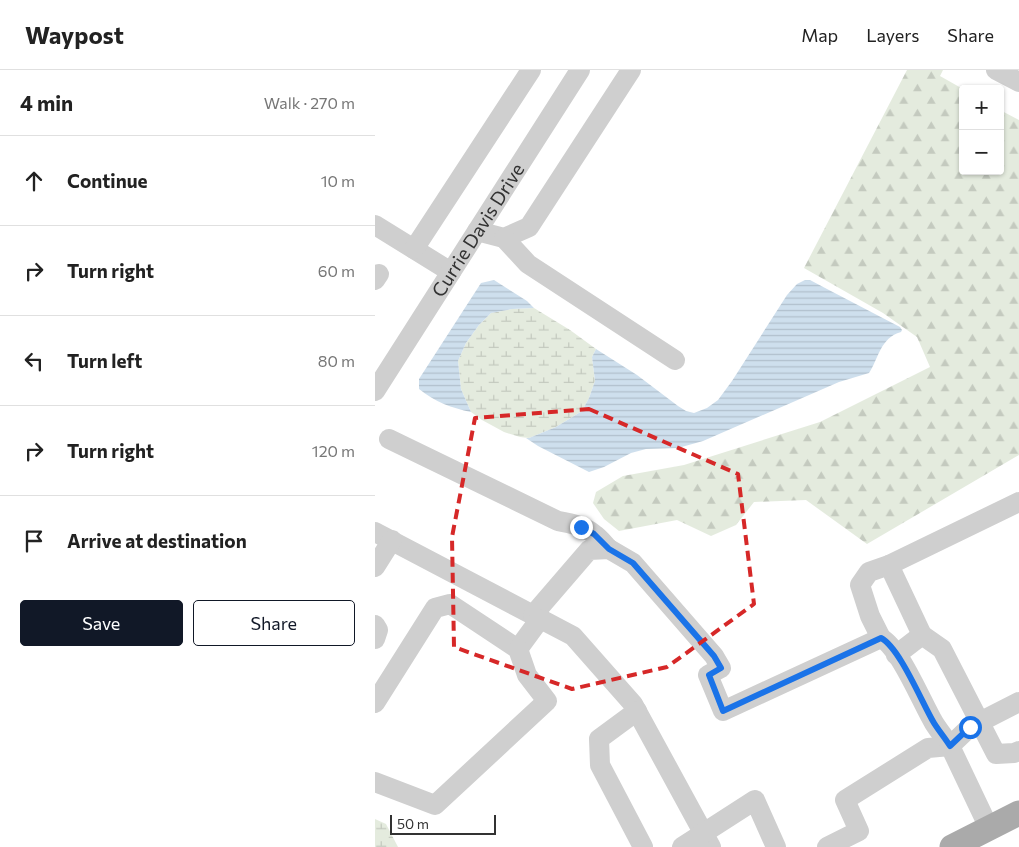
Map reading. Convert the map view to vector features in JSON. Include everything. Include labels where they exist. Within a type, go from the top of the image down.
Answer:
[{"type":"main road","points":[[952,847],[1019,813]]},
{"type":"street","points":[[414,249],[531,70]]},
{"type":"street","name":"Currie Davis Drive","points":[[375,391],[580,70]]},
{"type":"street","points":[[504,238],[529,227],[631,70]]},
{"type":"street","points":[[996,70],[1019,82]]},
{"type":"street","points":[[375,224],[451,272]]},
{"type":"street","points":[[477,231],[504,238],[528,264],[675,360]]},
{"type":"street","points":[[389,439],[558,521],[572,523],[581,527],[594,534],[609,549],[633,563],[714,656],[721,668],[709,675],[723,711],[881,638]]},
{"type":"street","points":[[989,828],[950,746],[934,723],[903,664],[887,641],[881,638],[870,616],[860,585],[869,572],[889,565],[1019,502]]},
{"type":"street","points":[[375,567],[383,536],[573,636],[633,704],[707,840]]},
{"type":"street","points":[[518,650],[536,617],[589,550],[609,549]]},
{"type":"street","points":[[889,565],[922,635],[942,649],[996,754],[1014,754],[1019,751]]},
{"type":"street","points":[[375,703],[435,608],[450,604],[518,650],[527,675],[547,702],[435,805],[375,782]]},
{"type":"street","points":[[375,625],[378,630],[375,639]]},
{"type":"street","points":[[896,654],[922,635]]},
{"type":"street","points":[[827,847],[859,831],[845,800],[928,748],[950,746],[970,727],[1019,702]]},
{"type":"street","points":[[637,711],[599,739],[599,748],[600,765],[643,847]]},
{"type":"street","points":[[682,847],[707,840],[755,800],[776,847]]},
{"type":"highlighted area","points":[[589,409],[738,474],[754,604],[667,667],[572,689],[454,647],[452,537],[475,418]]},
{"type":"green space","points":[[907,70],[943,70],[940,76],[959,87],[959,175],[1004,175],[1004,112],[1019,120],[1019,455],[867,544],[806,500],[754,502],[736,525],[711,536],[677,520],[619,531],[604,519],[593,503],[596,492],[623,476],[684,465],[820,422],[930,367],[917,337],[883,313],[804,268]]},
{"type":"green space","points":[[534,308],[570,330],[596,349],[592,357],[595,381],[582,411],[556,427],[529,438],[504,432],[471,412],[461,389],[458,361],[466,343],[479,325],[491,313],[512,309]]},
{"type":"green space","points":[[375,819],[386,824],[398,847],[375,847]]},
{"type":"water","points":[[494,280],[527,301],[534,308],[512,309],[491,313],[479,325],[466,343],[458,361],[461,389],[471,412],[431,398],[419,389],[419,379],[481,283]]},
{"type":"water","points":[[810,280],[900,327],[901,332],[894,335],[884,344],[869,373],[839,382],[703,441],[678,448],[646,449],[631,453],[604,467],[589,472],[526,438],[556,427],[582,411],[595,381],[592,357],[596,349],[637,375],[686,411],[694,413],[707,408],[718,400],[732,381],[787,295],[797,284]]},
{"type":"route","points":[[581,527],[594,534],[609,549],[633,563],[714,656],[721,668],[709,675],[723,711],[881,638],[887,641],[903,664],[934,723],[950,746],[970,727]]}]
